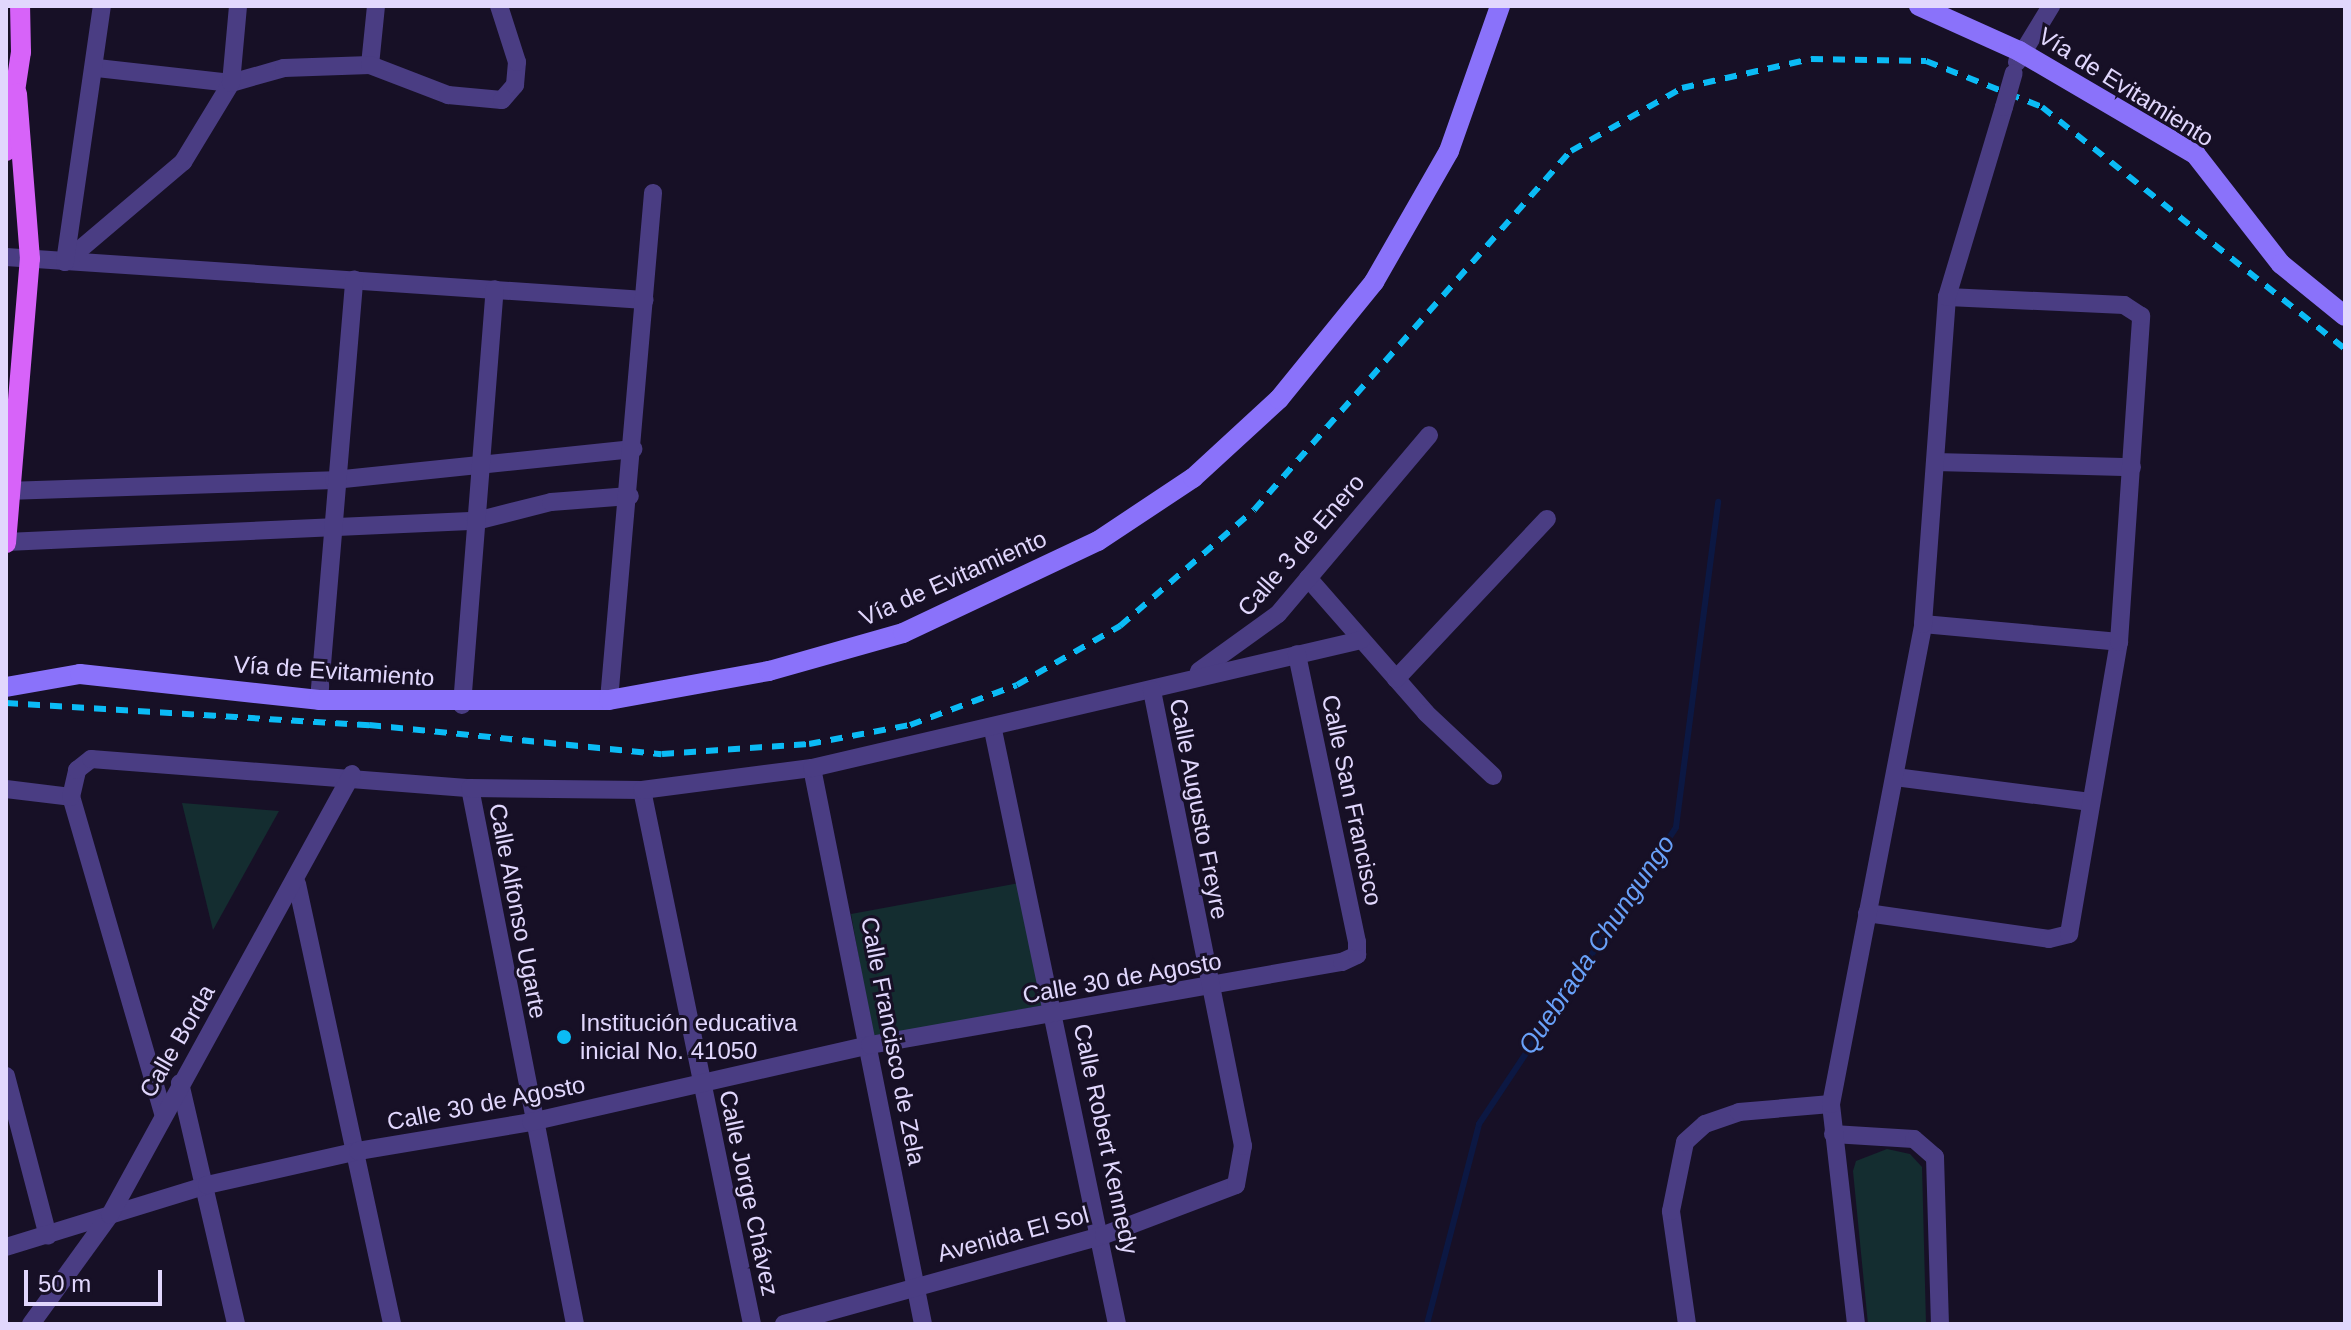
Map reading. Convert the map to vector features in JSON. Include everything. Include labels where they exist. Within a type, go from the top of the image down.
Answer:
[{"type":"main road","points":[[6,543],[30,259],[17,94],[20,6]]},
{"type":"main road","name":"Vía de Evitamiento","points":[[6,687],[16,678],[80,674],[319,700],[462,705],[609,700],[769,671],[903,633],[1098,541],[1193,478],[1279,399],[1374,282],[1449,151],[1500,6]]},
{"type":"main road","name":"Vía de Evitamiento","points":[[1919,6],[2019,51],[2196,155],[2281,264],[2345,316]]},
{"type":"main road","points":[[6,151],[17,94]]},
{"type":"street","points":[[65,262],[97,68],[102,6]]},
{"type":"street","points":[[65,262],[183,162],[231,83],[238,6]]},
{"type":"street","points":[[370,65],[376,6]]},
{"type":"street","points":[[97,68],[231,83],[284,68],[370,65],[448,95],[502,100],[515,85],[517,62],[499,6]]},
{"type":"street","points":[[1856,1324],[1831,1104],[1923,624],[1947,297],[2019,51],[2051,6]]},
{"type":"street","points":[[609,700],[630,496],[653,193]]},
{"type":"street","points":[[6,257],[645,300]]},
{"type":"street","points":[[319,700],[334,480],[354,279]]},
{"type":"street","points":[[462,705],[495,289]]},
{"type":"street","points":[[1867,913],[2063,937],[2075,924],[2090,802],[2119,642],[2143,327],[2137,310],[1947,297]]},
{"type":"street","name":"Calle 3 de Enero","points":[[1152,690],[1228,655],[1308,578],[1429,435]]},
{"type":"street","points":[[8,491],[334,480],[481,470],[633,449]]},
{"type":"street","points":[[1935,462],[2132,467]]},
{"type":"street","points":[[6,543],[333,525],[476,521],[551,502],[630,496]]},
{"type":"street","points":[[1396,679],[1547,519]]},
{"type":"street","points":[[1308,578],[1396,679],[1493,776]]},
{"type":"street","points":[[1923,624],[2119,642]]},
{"type":"street","points":[[163,1113],[71,797],[77,770],[91,759],[352,774],[470,788],[642,790],[812,768],[993,730],[1361,640]]},
{"type":"street","name":"Calle San Francisco","points":[[1297,654],[1357,955]]},
{"type":"street","name":"Calle Augusto Freyre","points":[[1152,690],[1244,1171]]},
{"type":"street","name":"Calle Robert Kennedy","points":[[993,730],[1104,1235],[1117,1324]]},
{"type":"street","name":"Calle Francisco de Zela","points":[[812,768],[870,1045],[923,1324]]},
{"type":"street","name":"Calle Borda","points":[[31,1324],[110,1215],[163,1113],[297,884],[352,774]]},
{"type":"street","points":[[1895,777],[2090,802]]},
{"type":"street","name":"Calle Alfonso Ugarte","points":[[470,788],[531,1122],[575,1324]]},
{"type":"street","points":[[6,789],[71,797]]},
{"type":"street","name":"Calle Jorge Chávez","points":[[642,790],[752,1324]]},
{"type":"street","points":[[297,884],[358,1151],[392,1324]]},
{"type":"street","name":"Calle 30 de Agosto","points":[[6,1247],[207,1185],[358,1151],[531,1122],[870,1045],[1208,987],[1357,955]]},
{"type":"street","points":[[6,1076],[48,1236]]},
{"type":"street","points":[[180,1083],[207,1185],[236,1324]]},
{"type":"street","points":[[1687,1324],[1671,1211],[1685,1142],[1705,1124],[1739,1112],[1831,1104]]},
{"type":"street","points":[[1833,1134],[1914,1139],[1935,1157],[1940,1324]]},
{"type":"street","name":"Avenida El Sol","points":[[788,1323],[1104,1235],[1220,1197],[1244,1171]]},
{"type":"green space","points":[[182,803],[279,811],[213,930]]},
{"type":"green space","points":[[1019,883],[1045,1005],[873,1038],[851,914]]},
{"type":"green space","points":[[1887,1149],[1910,1154],[1922,1167],[1926,1324],[1868,1324],[1853,1171],[1856,1161]]},
{"type":"waterway","name":"Quebrada Chungungo","points":[[1427,1324],[1479,1124],[1676,827],[1718,502]]},
{"type":"railway","points":[[6,703],[369,725],[662,754],[809,744],[910,725],[1017,685],[1120,626],[1254,510],[1571,151],[1682,88],[1811,59],[1926,61],[2042,107],[2345,349]]},
{"type":"place","name":"Institución educativa inicial No. 41050","points":[[564,1037]]}]
